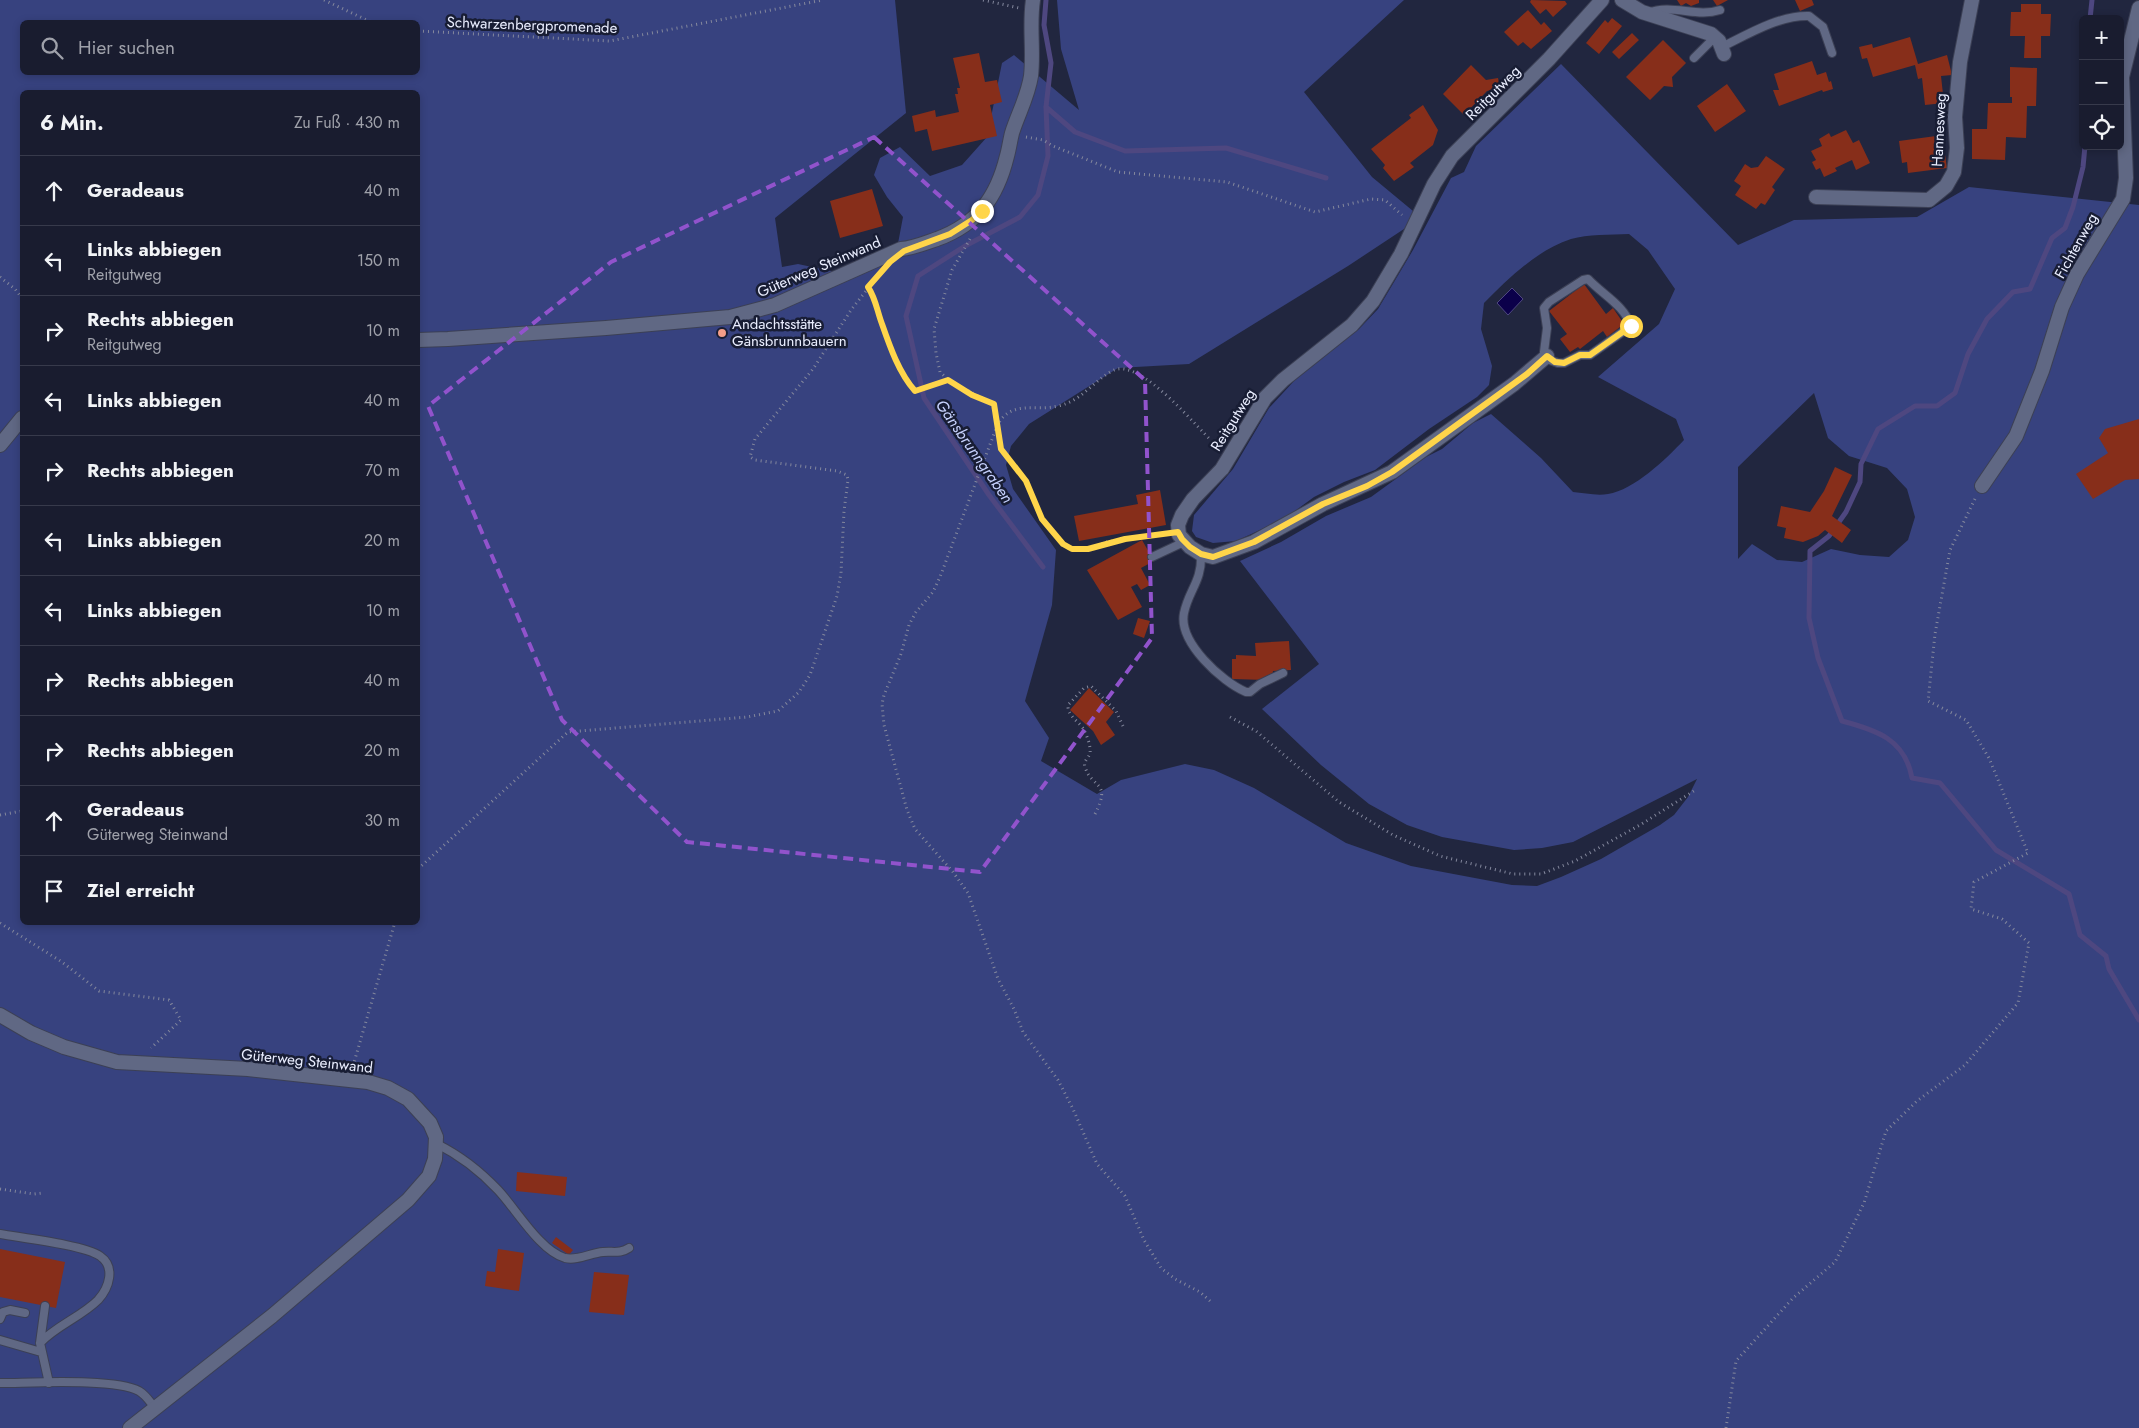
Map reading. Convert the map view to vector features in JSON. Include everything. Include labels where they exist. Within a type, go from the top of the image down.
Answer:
[{"type":"street","name":"Reitgutweg","points":[[1181,537],[1182,515],[1230,457],[1250,421],[1270,392],[1352,325],[1367,309],[1386,281],[1434,184],[1452,156],[1559,49],[1602,0]]},
{"type":"street","points":[[1622,0],[1634,9],[1646,14],[1706,31],[1720,46]]},
{"type":"street","name":"Hannesweg","points":[[1816,197],[1929,200],[1946,186],[1954,172],[1957,148],[1955,117],[1960,62],[1972,0]]},
{"type":"street","name":"Güterweg Steinwand","points":[[420,340],[606,328],[730,317],[775,306],[901,249],[912,248],[950,234],[977,216],[996,190],[1007,157],[1012,134],[1024,107],[1031,79],[1033,54],[1032,5]]},
{"type":"street","name":"Fichtenweg","points":[[1982,486],[2016,436],[2042,370],[2062,307],[2098,238],[2123,199],[2126,178],[2122,76],[2139,8]]},
{"type":"street","points":[[1181,537],[1201,554],[1217,557],[1254,542],[1323,504],[1367,486],[1392,472],[1521,379],[1547,356]]},
{"type":"street","points":[[0,446],[20,421]]},
{"type":"street","name":"Güterweg Steinwand","points":[[0,1015],[31,1033],[64,1047],[101,1059],[134,1064],[248,1070],[349,1079],[388,1088],[408,1099],[430,1123],[437,1144]]},
{"type":"street","points":[[130,1428],[272,1316],[408,1200],[429,1176],[435,1159],[437,1144]]},
{"type":"lane","points":[[1646,14],[1662,9],[1705,12],[1720,10]]},
{"type":"lane","points":[[1694,58],[1778,23],[1809,16],[1823,27],[1832,53]]},
{"type":"lane","points":[[1588,279],[1601,293],[1613,300],[1631,323],[1630,328],[1590,355],[1580,355],[1564,363],[1555,362],[1547,356],[1544,345],[1547,328],[1544,312],[1546,305],[1582,280],[1588,279]]},
{"type":"lane","points":[[1152,557],[1181,537]]},
{"type":"lane","points":[[1201,554],[1200,573],[1186,606],[1184,617],[1187,634],[1193,644],[1215,672],[1246,692],[1250,692],[1260,684],[1283,673]]},
{"type":"lane","points":[[437,1144],[486,1179],[507,1200],[542,1241],[563,1257],[574,1259],[603,1252],[621,1252],[629,1248]]},
{"type":"lane","points":[[0,1234],[87,1250],[101,1257],[108,1264],[107,1286],[98,1300],[53,1331],[40,1343]]},
{"type":"lane","points":[[45,1306],[40,1343],[48,1383]]},
{"type":"lane","points":[[0,1319],[6,1310],[25,1313]]},
{"type":"lane","points":[[0,1340],[41,1352]]},
{"type":"lane","points":[[0,1383],[93,1384],[131,1388],[143,1393],[155,1408]]},
{"type":"path","points":[[324,0],[367,20]]},
{"type":"path","name":"Schwarzenbergpromenade","points":[[420,31],[610,41],[823,0]]},
{"type":"path","points":[[983,0],[1017,8],[1032,5]]},
{"type":"path","points":[[1044,140],[1053,146],[1118,172],[1227,182],[1315,212],[1371,199],[1385,200],[1404,216],[1417,221]]},
{"type":"path","points":[[970,239],[952,270],[934,329],[940,372],[948,380],[972,395],[994,404],[1001,449],[1026,481],[1042,519],[1063,544],[1072,549],[1088,549],[1107,542],[1144,535],[1181,537]]},
{"type":"path","points":[[420,867],[568,732],[747,717],[778,711],[799,692],[810,675],[837,596],[841,572],[847,475],[837,471],[801,468],[755,460],[750,457],[755,439],[813,369],[851,310],[880,274]]},
{"type":"path","points":[[0,277],[20,296]]},
{"type":"path","points":[[868,287],[874,296],[881,322],[905,379],[915,391],[948,380]]},
{"type":"path","points":[[1210,1301],[1200,1292],[1167,1274],[1154,1259],[1125,1196],[1092,1156],[1083,1129],[1058,1080],[1023,1032],[993,969],[968,893],[953,872],[915,829],[902,793],[884,725],[882,704],[912,618],[936,586],[980,475],[997,426],[1008,412],[1022,408],[1058,406],[1069,402],[1084,394],[1113,370],[1124,368],[1148,380],[1164,392],[1195,426],[1230,457]]},
{"type":"path","points":[[1726,1428],[1736,1362],[1793,1298],[1835,1262],[1864,1203],[1886,1131],[1917,1101],[1965,1065],[2018,1003],[2029,943],[2002,919],[1971,909],[1974,882],[2028,854],[1989,758],[1966,720],[1928,701],[1935,634],[1950,550],[1982,486]]},
{"type":"path","points":[[1095,814],[1102,800],[1101,790],[1085,767],[1084,762],[1090,752],[1090,747],[1084,729],[1070,713],[1068,705],[1084,688],[1091,686],[1116,711],[1123,726]]},
{"type":"path","points":[[1230,717],[1256,731],[1339,802],[1393,835],[1440,856],[1513,874],[1541,874],[1575,861],[1640,825],[1697,789]]},
{"type":"path","points":[[0,815],[20,811]]},
{"type":"path","points":[[0,922],[62,962],[99,991],[169,1000],[181,1020],[134,1064]]},
{"type":"path","points":[[349,1079],[394,925]]},
{"type":"path","points":[[0,1190],[34,1194],[43,1193]]},
{"type":"highlighted area","points":[[874,137],[1145,380],[1152,638],[980,872],[687,842],[562,720],[428,406],[611,262]]},
{"type":"shaded area","points":[[0,0],[895,0],[906,113],[775,218],[782,267],[798,264],[849,275],[896,254],[903,217],[887,197],[874,175],[880,158],[900,147],[930,176],[962,165],[987,137],[1002,63],[1014,55],[1079,110],[1061,49],[1057,0],[1404,0],[1304,92],[1372,177],[1413,211],[1407,227],[1348,266],[1189,364],[1118,368],[1029,424],[1011,446],[1006,465],[1013,489],[1056,550],[1052,605],[1025,701],[1049,738],[1041,761],[1097,794],[1121,780],[1185,764],[1214,770],[1254,788],[1346,843],[1411,866],[1512,885],[1537,886],[1601,859],[1674,815],[1688,797],[1697,779],[1573,842],[1542,848],[1514,850],[1442,837],[1407,825],[1369,804],[1321,765],[1262,709],[1319,664],[1240,561],[1281,542],[1326,516],[1371,497],[1426,457],[1442,449],[1473,423],[1491,414],[1541,458],[1573,492],[1595,495],[1608,494],[1628,487],[1649,473],[1684,440],[1676,419],[1598,377],[1659,324],[1675,289],[1648,250],[1629,234],[1578,237],[1546,250],[1513,275],[1484,303],[1481,329],[1492,366],[1489,385],[1477,397],[1429,429],[1375,470],[1344,482],[1314,497],[1284,519],[1236,541],[1213,543],[1196,537],[1192,531],[1194,515],[1233,469],[1269,408],[1295,380],[1359,329],[1378,309],[1413,250],[1451,178],[1464,172],[1476,146],[1561,64],[1738,245],[1794,220],[1917,217],[1969,187],[2139,205],[2139,1428],[0,1428]],"holes":[[[1814,393],[1828,438],[1849,456],[1887,468],[1907,489],[1915,517],[1908,540],[1889,557],[1860,555],[1831,549],[1802,562],[1777,560],[1752,544],[1738,559],[1738,467]]]},
{"type":"shaded area","points":[[1512,288],[1523,299],[1508,315],[1497,303]]},
{"type":"building","points":[[1531,0],[1565,1],[1567,4],[1553,17],[1546,9],[1540,14],[1530,2]]},
{"type":"building","points":[[1677,0],[1699,0],[1699,3],[1691,6],[1686,3],[1681,6]]},
{"type":"building","points":[[1713,0],[1728,0],[1717,6]]},
{"type":"building","points":[[1795,0],[1812,0],[1814,5],[1800,11]]},
{"type":"building","points":[[2021,4],[2041,4],[2041,14],[2051,14],[2050,36],[2041,36],[2041,58],[2024,58],[2025,36],[2010,36],[2011,12],[2021,12]]},
{"type":"building","points":[[1528,10],[1541,25],[1544,22],[1552,31],[1531,49],[1523,42],[1518,46],[1504,32]]},
{"type":"building","points":[[1612,18],[1622,26],[1599,54],[1586,43],[1605,20],[1608,23]]},
{"type":"building","points":[[1632,33],[1639,40],[1619,59],[1612,52]]},
{"type":"building","points":[[1910,37],[1918,64],[1947,55],[1952,75],[1941,76],[1944,103],[1925,105],[1922,78],[1918,79],[1915,65],[1873,77],[1867,58],[1862,59],[1859,47],[1872,44],[1873,48]]},
{"type":"building","points":[[1663,40],[1686,63],[1672,77],[1673,87],[1664,86],[1650,100],[1626,77]]},
{"type":"building","points":[[979,53],[985,82],[997,80],[1002,102],[990,105],[997,136],[932,151],[927,129],[915,132],[912,116],[935,110],[936,117],[959,112],[955,94],[958,94],[957,88],[960,88],[953,58]]},
{"type":"building","points":[[1812,61],[1817,75],[1826,72],[1833,89],[1823,92],[1822,90],[1779,106],[1773,90],[1779,90],[1774,74]]},
{"type":"building","points":[[1471,65],[1486,80],[1498,78],[1500,88],[1487,91],[1464,115],[1443,94]]},
{"type":"building","points":[[2010,67],[2037,68],[2036,106],[2027,106],[2026,138],[2006,137],[2005,160],[1972,159],[1972,129],[1987,129],[1988,103],[2012,103],[2012,97],[2010,97]]},
{"type":"building","points":[[1727,84],[1746,111],[1715,132],[1697,106]]},
{"type":"building","points":[[1423,105],[1438,130],[1433,145],[1410,163],[1414,167],[1394,181],[1383,168],[1385,165],[1371,149],[1411,118],[1409,115]]},
{"type":"building","points":[[1846,130],[1853,143],[1859,140],[1870,163],[1856,170],[1852,160],[1835,168],[1837,171],[1824,177],[1820,168],[1816,170],[1812,162],[1816,160],[1811,151],[1822,146],[1819,139],[1829,133],[1831,137]]},
{"type":"building","points":[[1936,136],[1936,143],[1943,142],[1947,168],[1908,173],[1907,162],[1902,163],[1899,141]]},
{"type":"building","points":[[1766,156],[1785,169],[1772,187],[1775,190],[1765,205],[1761,203],[1756,209],[1735,195],[1741,186],[1734,181],[1745,164],[1751,168],[1758,167]]},
{"type":"building","points":[[872,189],[883,226],[840,238],[830,201]]},
{"type":"building","points":[[1584,284],[1606,314],[1613,308],[1624,324],[1607,337],[1603,331],[1580,349],[1578,347],[1570,352],[1560,339],[1567,334],[1549,311]]},
{"type":"building","points":[[2139,419],[2139,479],[2125,480],[2093,499],[2076,474],[2108,453],[2099,438],[2105,429]]},
{"type":"building","points":[[1835,467],[1852,475],[1832,516],[1851,530],[1842,543],[1825,530],[1818,536],[1803,542],[1784,538],[1786,528],[1777,526],[1781,506],[1810,512],[1824,491]]},
{"type":"building","points":[[1160,490],[1166,525],[1079,541],[1074,516],[1138,504],[1136,495]]},
{"type":"building","points":[[1142,540],[1154,561],[1141,568],[1150,585],[1141,590],[1137,584],[1131,587],[1142,607],[1118,620],[1087,570]]},
{"type":"building","points":[[1138,618],[1150,621],[1144,638],[1133,634]]},
{"type":"building","points":[[1289,641],[1291,670],[1273,671],[1272,678],[1266,680],[1232,679],[1232,659],[1236,659],[1236,655],[1256,656],[1255,643]]},
{"type":"building","points":[[1089,688],[1114,712],[1106,722],[1115,735],[1101,745],[1093,731],[1070,710]]},
{"type":"building","points":[[517,1172],[567,1177],[565,1196],[516,1191]]},
{"type":"building","points":[[556,1237],[573,1250],[569,1255],[552,1243]]},
{"type":"building","points":[[0,1249],[65,1262],[56,1308],[0,1297]]},
{"type":"building","points":[[498,1249],[524,1253],[519,1291],[485,1286],[487,1271],[495,1272]]},
{"type":"building","points":[[594,1272],[629,1275],[624,1315],[589,1312]]},
{"type":"waterway","name":"Gänsbrunngraben","points":[[1043,567],[989,495],[924,398],[906,316],[918,276],[965,246],[1020,217],[1038,195],[1048,156],[1046,107],[1051,63],[1044,25],[1046,0]]},
{"type":"waterway","points":[[2090,15],[2092,0]]},
{"type":"waterway","name":"Gänsbrunngraben","points":[[1046,107],[1075,132],[1125,151],[1226,148],[1326,178]]},
{"type":"waterway","points":[[2085,150],[2083,167],[2073,207],[2065,228],[2052,238],[2030,289],[2013,292],[1987,319],[1968,354],[1955,393],[1937,406],[1915,406],[1878,429],[1861,464],[1860,482],[1846,512],[1829,536],[1810,551],[1809,618],[1818,658],[1842,721],[1866,728],[1887,738],[1903,754],[1912,778],[1940,783],[1996,850],[2069,894],[2080,935],[2106,956],[2109,969],[2139,1020]]},
{"type":"place","name":"Andachtsstätte Gänsbrunnbauern","points":[[722,333]]},
{"type":"route","points":[[982,211],[950,234],[904,251],[890,262],[868,287],[874,296],[881,322],[905,379],[915,391],[948,380],[972,395],[994,404],[1001,449],[1026,481],[1042,519],[1063,544],[1072,549],[1088,549],[1107,542],[1144,535],[1178,532],[1184,542],[1205,555],[1217,557],[1236,550],[1323,504],[1367,486],[1392,472],[1527,374],[1547,356],[1550,360],[1564,363],[1580,355],[1590,355],[1597,352],[1631,326]]}]
